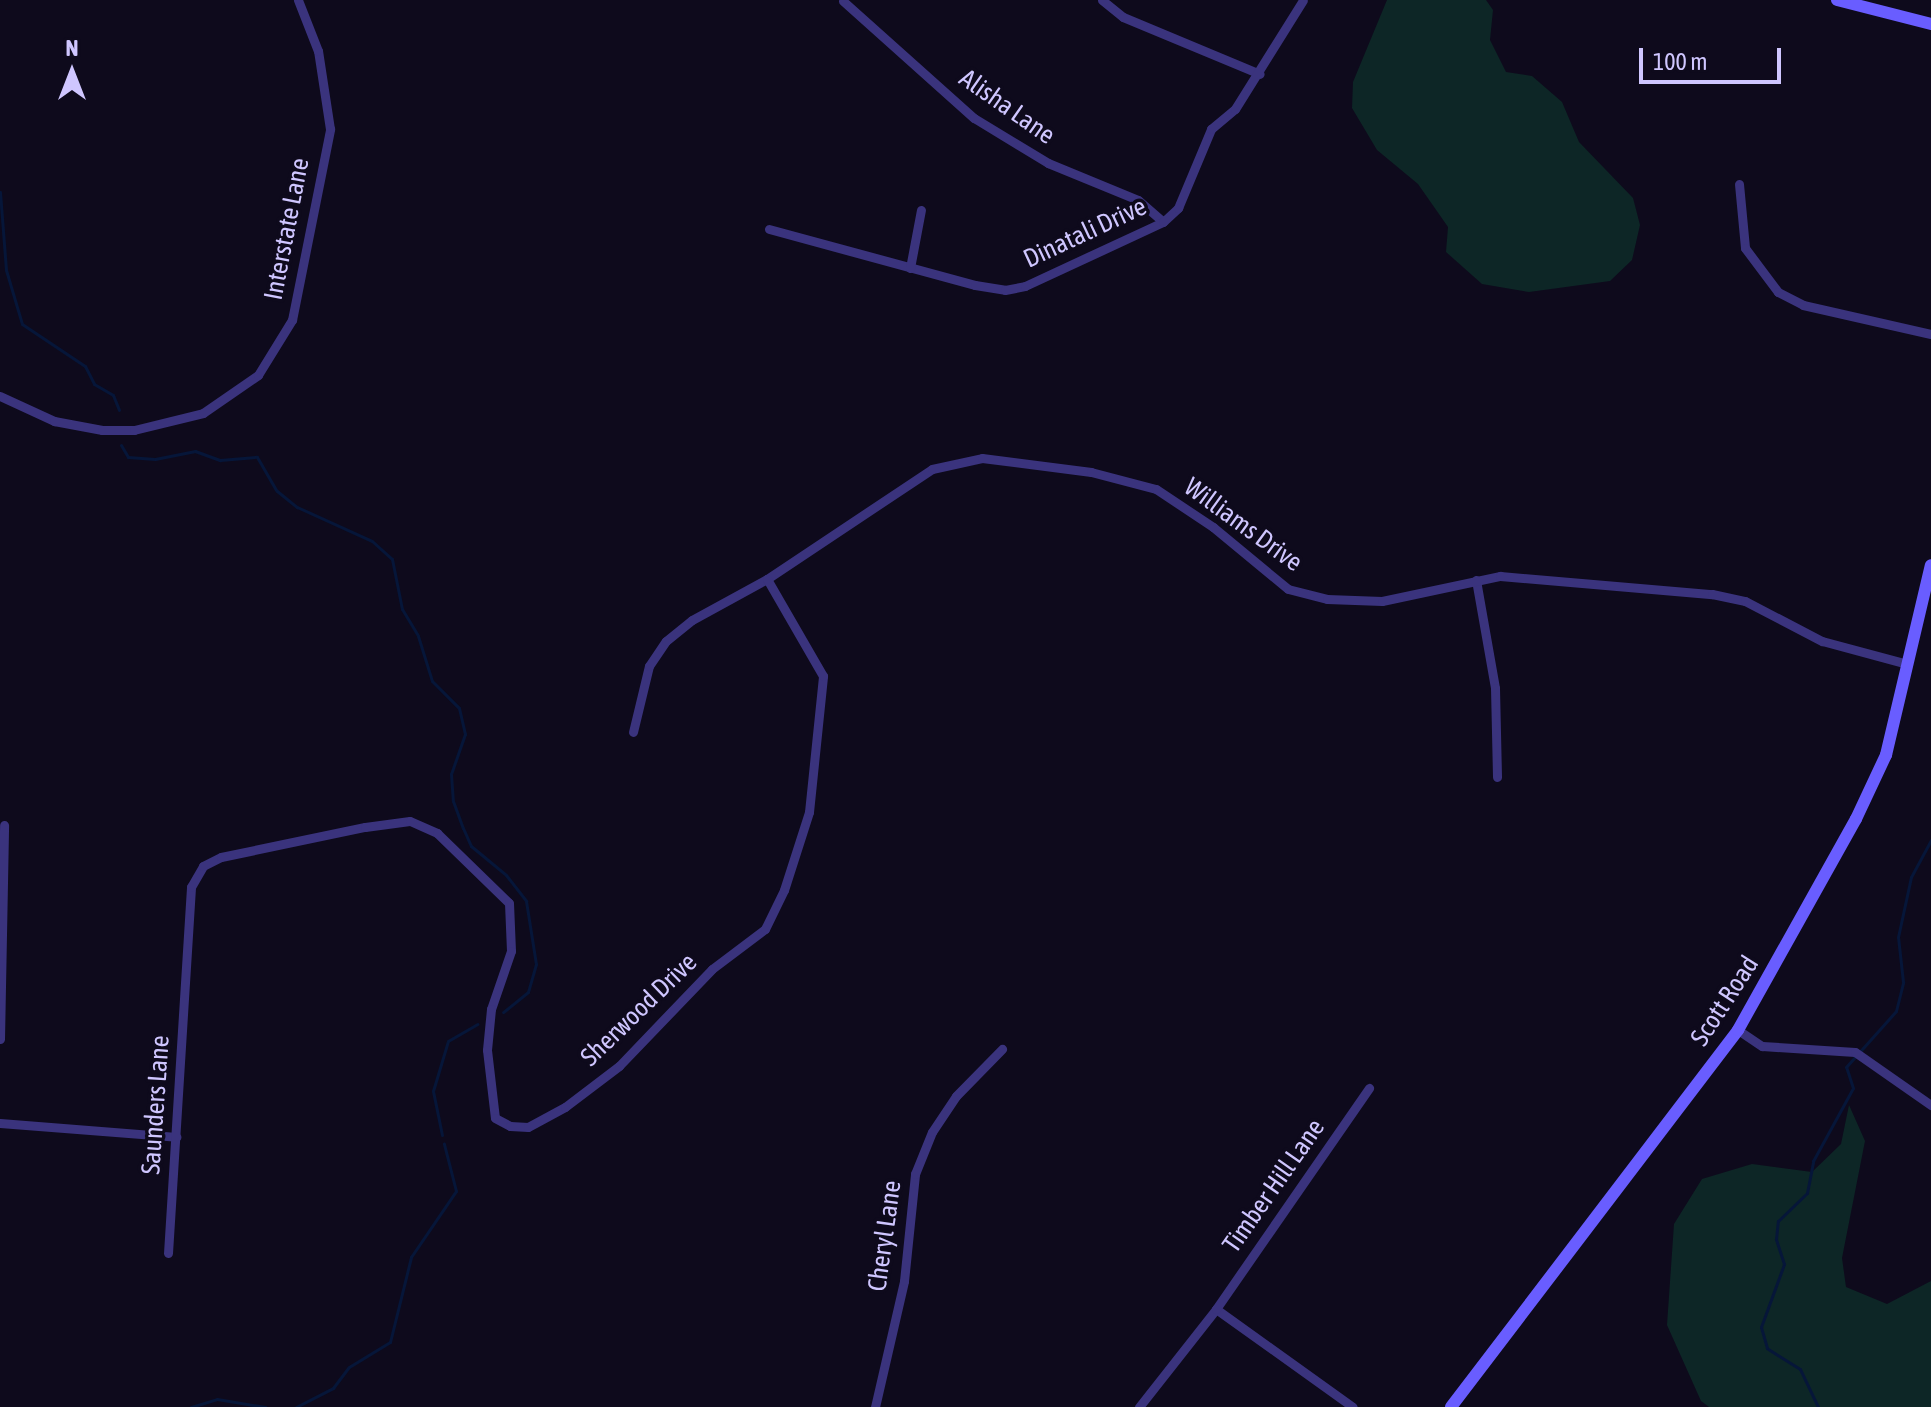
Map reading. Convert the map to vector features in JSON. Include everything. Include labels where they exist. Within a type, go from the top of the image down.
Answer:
[{"type":"main road","points":[[1837,0],[1931,24]]},
{"type":"main road","name":"Scott Road","points":[[1451,1407],[1738,1030],[1868,794],[1886,755],[1931,565]]},
{"type":"street","name":"Interstate Lane","points":[[0,396],[54,421],[102,430],[134,430],[203,413],[258,375],[292,320],[330,129],[318,51],[298,0]]},
{"type":"street","points":[[1102,0],[1123,17],[1260,74]]},
{"type":"street","name":"Dinatali Drive","points":[[769,229],[910,268],[1005,290],[1025,286],[1163,222],[1190,188],[1211,129],[1235,109],[1260,74],[1303,0]]},
{"type":"street","name":"Alisha Lane","points":[[843,1],[974,118],[1048,163],[1138,200],[1163,222]]},
{"type":"street","points":[[1739,184],[1745,248],[1778,292],[1803,305],[1931,334]]},
{"type":"street","points":[[910,268],[921,210]]},
{"type":"street","name":"Williams Drive","points":[[633,732],[649,666],[666,641],[692,620],[767,579],[932,469],[982,458],[1091,472],[1156,489],[1213,527],[1288,589],[1327,599],[1382,601],[1476,580],[1529,577],[1712,594],[1745,601],[1822,641],[1907,664]]},
{"type":"street","name":"Sherwood Drive","points":[[188,959],[191,887],[203,866],[221,857],[410,821],[437,833],[509,903],[511,951],[488,1029],[495,1118],[528,1127],[565,1107],[619,1066],[712,969],[765,929],[784,890],[809,812],[823,676],[767,579]]},
{"type":"street","points":[[1476,580],[1495,688],[1497,777]]},
{"type":"street","points":[[0,1039],[4,825]]},
{"type":"street","name":"Saunders Lane","points":[[168,1253],[188,959]]},
{"type":"street","points":[[1738,1030],[1762,1046],[1859,1055],[1931,1105]]},
{"type":"street","name":"Cheryl Lane","points":[[875,1407],[904,1281],[915,1174],[932,1132],[956,1096],[1002,1049]]},
{"type":"street","name":"Timber Hill Lane","points":[[1139,1407],[1216,1309],[1369,1088]]},
{"type":"street","points":[[0,1123],[176,1137]]},
{"type":"street","points":[[1216,1309],[1353,1407]]},
{"type":"green space","points":[[1387,0],[1486,0],[1493,10],[1490,40],[1506,72],[1532,76],[1562,102],[1579,142],[1633,198],[1640,225],[1632,260],[1610,281],[1529,292],[1482,284],[1446,252],[1448,227],[1418,184],[1377,150],[1352,108],[1353,82]]},
{"type":"green space","points":[[1849,1105],[1865,1141],[1842,1258],[1846,1287],[1887,1304],[1931,1281],[1931,1407],[1709,1407],[1701,1401],[1667,1325],[1674,1224],[1702,1179],[1752,1164],[1812,1172],[1841,1144]]},
{"type":"waterway","points":[[0,192],[6,270],[22,324],[85,366],[94,384],[113,395],[119,410]]},
{"type":"waterway","points":[[121,445],[128,457],[155,459],[195,451],[220,460],[257,457],[277,491],[297,507],[372,541],[392,559],[402,609],[418,636],[432,681],[459,708],[465,734],[451,774],[453,801],[463,828],[471,846],[506,875],[526,901],[536,964],[528,992],[503,1012]]},
{"type":"waterway","points":[[1818,1407],[1800,1369],[1767,1348],[1761,1327],[1784,1264],[1776,1239],[1778,1221],[1807,1193],[1813,1161],[1853,1088],[1846,1067],[1896,1011],[1903,982],[1898,937],[1911,877],[1931,840]]},
{"type":"waterway","points":[[442,1135],[433,1091],[448,1041],[478,1024]]},
{"type":"waterway","points":[[296,1407],[333,1388],[349,1367],[390,1342],[411,1257],[456,1191],[444,1144]]},
{"type":"waterway","points":[[191,1407],[217,1399],[265,1407]]}]
